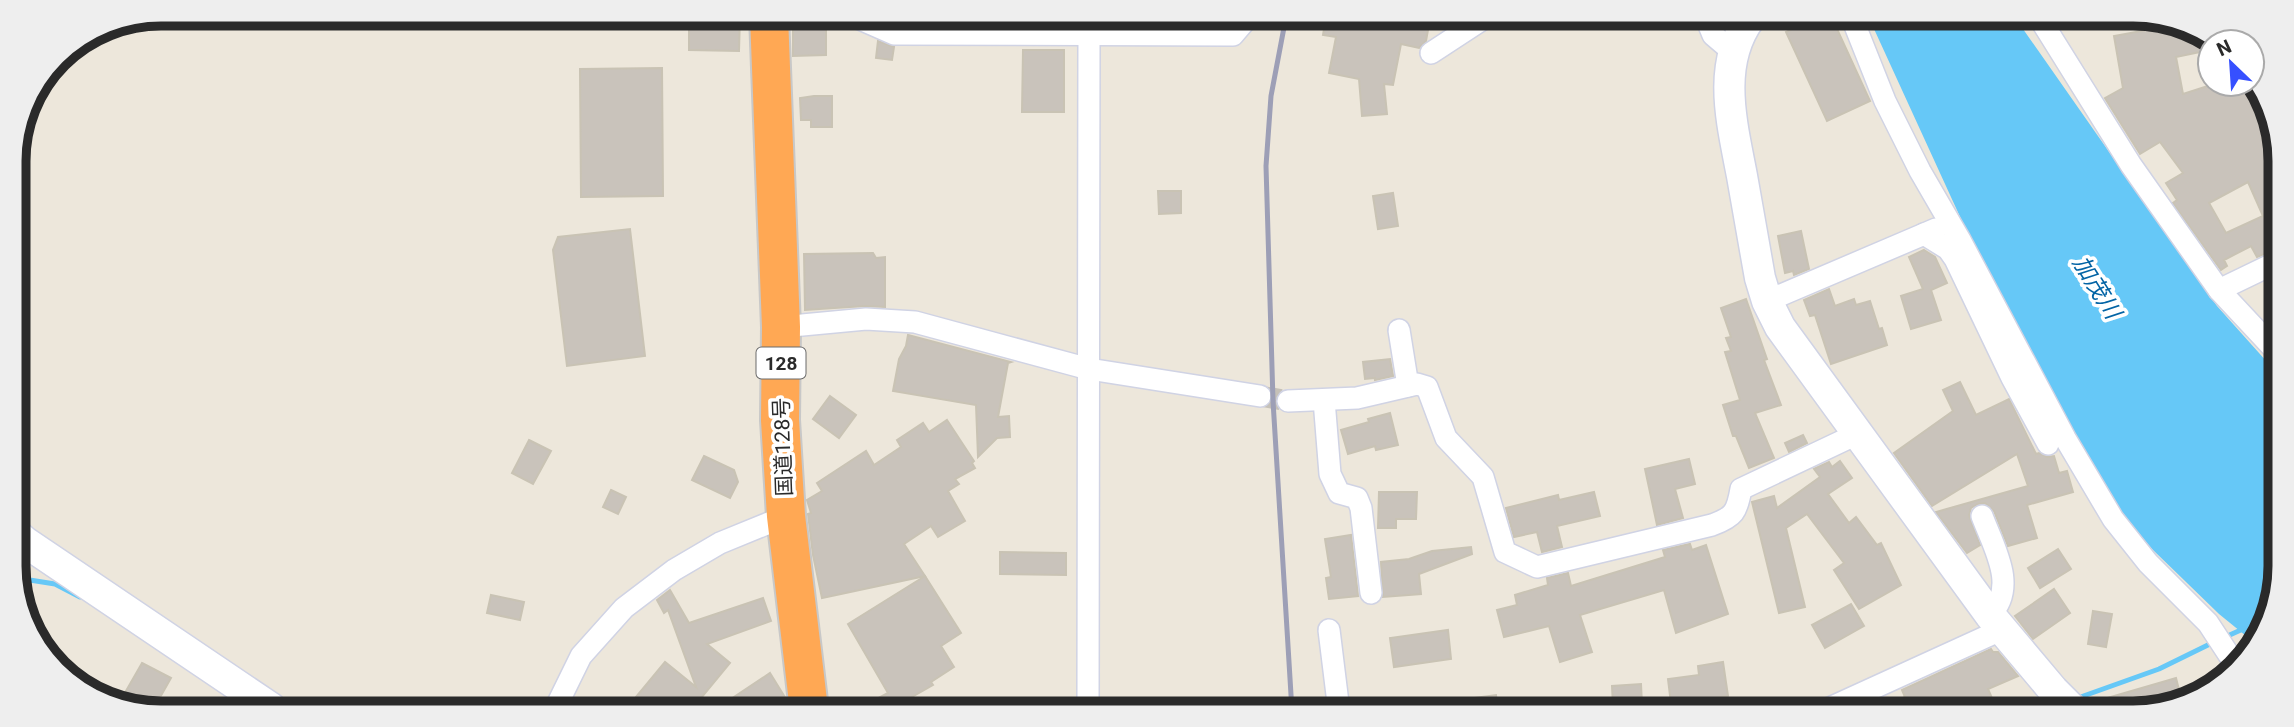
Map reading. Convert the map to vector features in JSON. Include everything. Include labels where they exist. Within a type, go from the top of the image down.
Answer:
[{"type":"highway","name":"国道128号","points":[[769,26],[781,327],[780,419],[786,516],[808,701]]},
{"type":"street","points":[[876,26],[894,34],[1233,35],[1240,26]]},
{"type":"street","points":[[1431,53],[1472,26]]},
{"type":"street","points":[[1709,26],[1713,35],[1733,52]]},
{"type":"street","points":[[1745,26],[1733,52],[1729,107],[1760,278],[1767,301],[1780,327],[1857,434],[1997,622],[2063,700]]},
{"type":"street","points":[[1855,26],[1885,101],[1920,171],[2064,439],[2113,519],[2148,563],[2208,623],[2229,655]]},
{"type":"street","points":[[2044,26],[2131,165],[2219,290],[2268,342]]},
{"type":"street","points":[[1088,701],[1089,33]]},
{"type":"street","points":[[1767,301],[1950,223]]},
{"type":"street","points":[[1924,234],[1948,249],[1955,259],[2012,378],[2048,444]]},
{"type":"street","points":[[2219,290],[2268,266]]},
{"type":"street","points":[[781,327],[866,319],[915,322],[1089,369],[1260,396]]},
{"type":"street","points":[[1398,330],[1408,386]]},
{"type":"street","points":[[1288,401],[1357,398],[1418,384],[1427,387],[1446,438],[1483,477],[1505,552],[1537,567],[1729,519],[1738,507],[1741,489],[1857,434]]},
{"type":"street","points":[[1324,400],[1330,474],[1339,493],[1357,498],[1361,508],[1371,593]]},
{"type":"street","points":[[559,701],[581,656],[624,608],[674,570],[720,543],[786,516]]},
{"type":"street","points":[[1844,700],[1997,622],[2004,575],[1982,516]]},
{"type":"street","points":[[26,547],[260,701]]},
{"type":"street","points":[[1329,630],[1338,700]]},
{"type":"water","name":"加茂川","points":[[1873,26],[2021,26],[2217,306],[2268,363],[2267,583],[2254,626],[2247,637],[2219,614],[2153,550],[2123,516],[2027,363]]},
{"type":"building","points":[[689,26],[740,26],[739,51],[689,50]]},
{"type":"building","points":[[793,26],[826,26],[826,55],[793,56]]},
{"type":"building","points":[[1324,26],[1429,26],[1426,41],[1419,48],[1401,44],[1393,85],[1384,84],[1387,114],[1362,116],[1359,79],[1329,73],[1336,37],[1323,35]]},
{"type":"building","points":[[1798,26],[1836,26],[1870,101],[1827,121],[1786,32]]},
{"type":"building","points":[[2156,28],[2196,42],[2196,53],[2176,57],[2183,94],[2196,90],[2196,98],[2252,98],[2261,118],[2268,161],[2268,253],[2257,257],[2251,246],[2224,260],[2227,266],[2221,270],[2173,203],[2177,200],[2166,183],[2183,173],[2160,142],[2140,154],[2105,98],[2123,88],[2114,36]],"holes":[[[2248,182],[2263,216],[2226,233],[2209,203]]]},
{"type":"building","points":[[878,41],[894,47],[892,60],[876,58]]},
{"type":"building","points":[[1023,50],[1064,50],[1064,112],[1022,112]]},
{"type":"building","points":[[662,68],[663,196],[581,197],[580,69]]},
{"type":"building","points":[[832,96],[832,127],[811,127],[811,120],[801,120],[800,98]]},
{"type":"building","points":[[1158,191],[1181,191],[1181,213],[1159,214]]},
{"type":"building","points":[[1393,193],[1398,226],[1378,229],[1373,196]]},
{"type":"building","points":[[630,229],[645,356],[567,366],[553,250],[558,237]]},
{"type":"building","points":[[1801,231],[1809,269],[1794,275],[1793,271],[1785,273],[1778,236]]},
{"type":"building","points":[[1924,250],[1935,257],[1947,283],[1931,290],[1941,320],[1911,329],[1901,296],[1923,289],[1909,257]]},
{"type":"building","points":[[873,253],[876,258],[885,257],[885,307],[805,310],[804,254]]},
{"type":"building","points":[[1829,289],[1835,306],[1854,299],[1856,305],[1870,301],[1887,345],[1831,364],[1815,315],[1810,316],[1804,300]]},
{"type":"building","points":[[1746,299],[1781,405],[1755,413],[1774,458],[1749,468],[1736,436],[1733,436],[1723,405],[1740,400],[1725,352],[1731,351],[1726,338],[1731,337],[1721,308]]},
{"type":"building","points":[[908,335],[1011,362],[1008,363],[998,417],[1009,416],[1010,437],[997,438],[978,457],[976,405],[893,391],[899,359]]},
{"type":"building","points":[[1390,359],[1393,376],[1365,379],[1363,362]]},
{"type":"building","points":[[1960,382],[1976,415],[2009,399],[2036,454],[2054,456],[2059,473],[2067,471],[2073,492],[2027,505],[2037,538],[2008,546],[1994,511],[1985,503],[1978,504],[1971,508],[1969,515],[1980,545],[1967,553],[1936,512],[2028,486],[2017,454],[1932,506],[1894,453],[1953,411],[1943,390]]},
{"type":"building","points":[[830,396],[856,415],[839,438],[813,419]]},
{"type":"building","points":[[1390,413],[1398,445],[1376,450],[1375,446],[1348,454],[1341,430]]},
{"type":"building","points":[[947,420],[974,461],[972,463],[975,468],[955,479],[959,484],[948,491],[965,521],[938,537],[931,526],[904,544],[925,576],[822,598],[813,555],[808,514],[811,513],[807,500],[822,491],[817,483],[866,451],[874,465],[901,447],[897,440],[923,423],[929,432]]},
{"type":"building","points":[[1803,435],[1807,443],[1789,452],[1785,443]]},
{"type":"building","points":[[529,440],[551,451],[533,484],[512,473]]},
{"type":"building","points":[[704,456],[734,470],[738,482],[730,498],[692,480]]},
{"type":"building","points":[[1689,459],[1695,484],[1675,489],[1683,518],[1657,525],[1645,469]]},
{"type":"building","points":[[1840,461],[1852,478],[1828,494],[1849,523],[1856,517],[1877,545],[1881,543],[1901,585],[1859,609],[1834,570],[1844,563],[1807,514],[1786,528],[1805,607],[1779,613],[1752,502],[1774,496],[1777,508],[1820,477],[1814,469],[1829,462],[1832,467]]},
{"type":"building","points":[[611,490],[626,497],[618,514],[603,507]]},
{"type":"building","points":[[1379,492],[1417,492],[1416,519],[1396,519],[1396,528],[1378,528]]},
{"type":"building","points":[[1594,492],[1600,516],[1557,526],[1562,547],[1542,552],[1537,532],[1514,537],[1506,508],[1558,495],[1559,500]]},
{"type":"building","points":[[1351,535],[1358,596],[1329,599],[1326,578],[1331,577],[1325,539]]},
{"type":"building","points":[[1690,544],[1692,550],[1706,545],[1728,614],[1676,633],[1664,590],[1580,615],[1592,652],[1560,662],[1549,626],[1504,637],[1497,610],[1517,605],[1515,595],[1548,585],[1547,578],[1568,573],[1571,586],[1665,557],[1663,550]]},
{"type":"building","points":[[1471,547],[1472,554],[1419,574],[1421,594],[1383,597],[1381,562],[1409,559],[1432,551]]},
{"type":"building","points":[[2058,549],[2071,569],[2040,588],[2028,568]]},
{"type":"building","points":[[1000,552],[1066,553],[1066,575],[1000,574]]},
{"type":"building","points":[[925,576],[961,633],[941,646],[954,667],[931,682],[933,685],[906,701],[874,701],[888,693],[848,624]]},
{"type":"building","points":[[2054,589],[2070,613],[2033,639],[2015,616]]},
{"type":"building","points":[[670,590],[689,623],[763,598],[771,621],[707,644],[730,663],[699,701],[633,701],[665,662],[696,687],[668,610],[664,613],[657,600]]},
{"type":"building","points":[[491,595],[524,602],[520,620],[487,613]]},
{"type":"building","points":[[1851,604],[1864,626],[1825,648],[1812,625]]},
{"type":"building","points":[[2093,611],[2112,614],[2106,647],[2088,644]]},
{"type":"building","points":[[1448,630],[1451,659],[1394,667],[1390,638]]},
{"type":"building","points":[[1991,649],[1998,652],[2018,676],[1988,689],[1993,700],[1898,700],[1905,697],[1902,690]]},
{"type":"building","points":[[1723,662],[1728,696],[1701,700],[1671,700],[1668,679],[1699,675],[1698,666]]},
{"type":"building","points":[[142,663],[171,678],[158,701],[124,695]]},
{"type":"building","points":[[770,673],[786,699],[783,701],[728,701]]},
{"type":"building","points":[[2176,678],[2180,692],[2142,700],[2102,700]]},
{"type":"building","points":[[1641,684],[1642,700],[1613,700],[1612,686]]},
{"type":"building","points":[[1496,695],[1497,700],[1456,700]]},
{"type":"waterway","points":[[27,580],[55,584],[80,597]]},
{"type":"waterway","points":[[2223,638],[2243,629]]},
{"type":"waterway","points":[[2075,699],[2159,669],[2214,642]]},
{"type":"tunnel","points":[[1260,396],[1288,401]]},
{"type":"railway","points":[[1284,26],[1271,96],[1266,166],[1273,401],[1291,700]]}]
